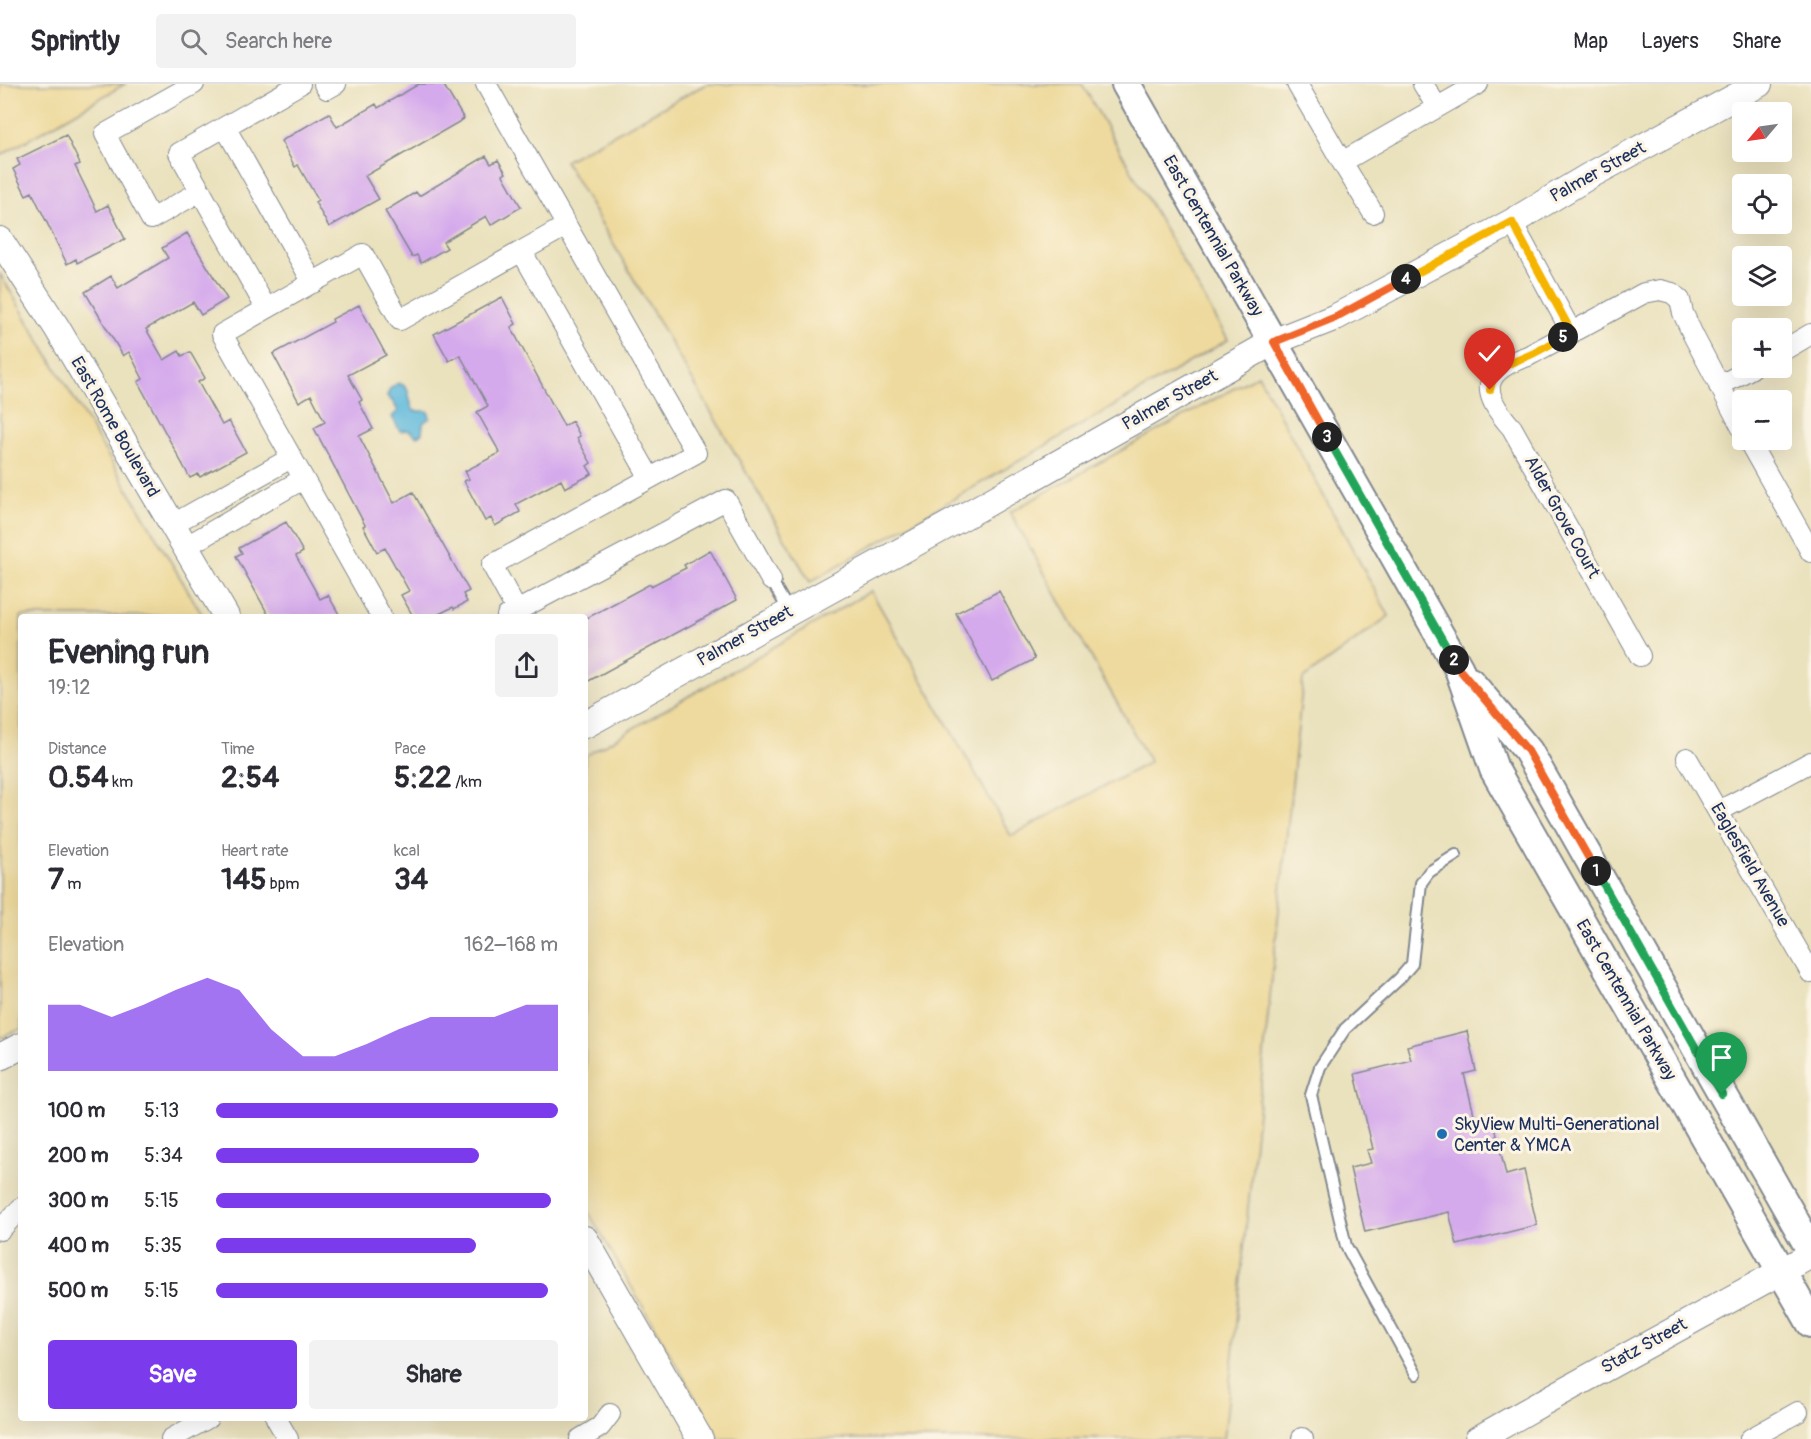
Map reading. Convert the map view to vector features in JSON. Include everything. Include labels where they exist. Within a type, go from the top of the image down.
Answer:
[{"type":"main road","name":"East Centennial Parkway","points":[[1126,84],[1459,669],[1494,769],[1811,1323]]},
{"type":"main road","name":"East Centennial Parkway","points":[[1459,669],[1528,751],[1811,1252]]},
{"type":"main road","points":[[1509,794],[1523,790],[1532,795],[1555,835],[1589,859]]},
{"type":"street","points":[[194,84],[105,134],[152,219],[201,191]]},
{"type":"street","points":[[266,308],[179,153],[300,84]]},
{"type":"street","points":[[324,84],[327,89],[336,84]]},
{"type":"street","points":[[486,84],[696,453],[492,565],[512,614],[726,500],[771,580]]},
{"type":"street","points":[[1297,84],[1373,213]]},
{"type":"street","points":[[1424,84],[1437,107]]},
{"type":"street","points":[[1342,162],[1478,84]]},
{"type":"street","name":"Palmer Street","points":[[588,723],[1274,342],[1336,317],[1759,84]]},
{"type":"street","points":[[225,127],[312,283]]},
{"type":"street","points":[[1512,222],[1572,333],[1644,293],[1660,290],[1672,293],[1680,300],[1693,335],[1732,410]]},
{"type":"street","points":[[380,614],[222,334],[363,254],[400,320],[566,226]]},
{"type":"street","name":"East Rome Boulevard","points":[[0,240],[57,328],[225,614]]},
{"type":"street","points":[[522,252],[650,478]]},
{"type":"street","name":"Alder Grove Court","points":[[1572,333],[1528,356],[1510,362],[1492,377],[1491,399],[1498,412],[1512,428],[1640,657]]},
{"type":"street","points":[[1792,345],[1811,334]]},
{"type":"street","points":[[1719,386],[1734,378]]},
{"type":"street","points":[[1755,450],[1811,552]]},
{"type":"street","points":[[172,525],[291,458]]},
{"type":"street","points":[[185,547],[303,479]]},
{"type":"street","name":"Eaglesfield Avenue","points":[[1688,758],[1811,972]]},
{"type":"street","points":[[1719,811],[1811,762]]},
{"type":"street","points":[[0,1057],[18,1048]]},
{"type":"street","points":[[0,1230],[18,1211]]},
{"type":"street","points":[[588,1244],[700,1439]]},
{"type":"street","name":"Statz Street","points":[[1478,1439],[1811,1252]]},
{"type":"street","points":[[1750,1439],[1797,1412]]},
{"type":"street","points":[[580,1439],[600,1427],[610,1414]]},
{"type":"street","points":[[171,1439],[203,1421]]},
{"type":"street","points":[[278,1421],[288,1439]]},
{"type":"lane","points":[[771,580],[789,611]]},
{"type":"lane","points":[[1416,1374],[1346,1246],[1311,1095],[1320,1067],[1345,1029],[1412,964],[1421,883],[1429,873],[1456,855]]},
{"type":"sand","points":[[0,84],[125,84],[0,156]]},
{"type":"sand","points":[[706,84],[1082,84],[1228,340],[810,582],[565,161]]},
{"type":"sand","points":[[0,274],[202,614],[18,614],[18,1030],[0,1038]]},
{"type":"sand","points":[[1258,375],[1389,616],[1303,679],[1224,1439],[719,1439],[588,1211],[588,754],[871,591],[1011,836],[1150,762],[1010,512]]},
{"type":"water","points":[[398,383],[408,391],[414,411],[428,411],[430,418],[423,423],[422,433],[417,436],[408,430],[400,431],[392,417],[398,411],[387,396],[390,389]]},
{"type":"building","points":[[419,84],[443,84],[464,119],[365,176],[379,199],[329,227],[315,202],[318,200],[298,165],[295,167],[281,141],[329,113],[337,127],[376,104],[378,108]]},
{"type":"building","points":[[66,135],[80,164],[75,166],[97,211],[108,205],[125,239],[77,263],[76,259],[67,264],[32,192],[26,195],[13,169],[20,165],[17,159]]},
{"type":"building","points":[[486,156],[491,164],[498,160],[506,173],[503,175],[521,207],[491,225],[486,216],[443,242],[447,248],[421,263],[417,255],[412,257],[385,211],[416,192],[419,196]]},
{"type":"building","points":[[187,233],[227,299],[201,315],[193,302],[146,329],[164,360],[179,351],[182,356],[190,352],[205,378],[198,382],[222,425],[229,421],[246,452],[200,477],[198,474],[190,478],[138,382],[143,379],[129,352],[123,356],[85,292],[111,276],[118,288],[168,258],[162,248]]},
{"type":"building","points":[[502,297],[516,324],[511,327],[564,426],[572,421],[580,436],[577,438],[591,463],[587,466],[592,474],[565,488],[561,480],[516,504],[520,512],[495,526],[491,518],[485,521],[464,481],[469,479],[465,471],[500,453],[477,412],[488,406],[460,355],[449,361],[434,334]]},
{"type":"building","points":[[359,305],[386,355],[348,375],[362,400],[359,402],[373,429],[359,436],[394,503],[413,492],[469,591],[463,594],[467,602],[454,609],[453,607],[439,614],[412,614],[401,595],[409,591],[385,548],[377,552],[314,428],[325,422],[311,395],[299,402],[273,354],[333,322],[332,319]]},
{"type":"building","points":[[286,522],[303,552],[296,556],[320,599],[328,595],[339,614],[268,614],[236,556],[242,553],[239,548]]},
{"type":"building","points":[[710,550],[737,600],[588,681],[588,617],[650,584],[651,586],[686,568],[684,565]]},
{"type":"building","points":[[999,591],[1035,659],[992,681],[956,613]]},
{"type":"building","name":"SkyView Multi-Generational Center & YMCA","points":[[1467,1031],[1476,1071],[1464,1074],[1476,1122],[1493,1118],[1506,1175],[1524,1170],[1537,1225],[1457,1245],[1449,1212],[1365,1232],[1350,1168],[1371,1163],[1367,1150],[1373,1149],[1355,1074],[1411,1060],[1407,1046]]},
{"type":"place","name":"SkyView Multi-Generational Center & YMCA","points":[[1442,1134]]},
{"type":"route","points":[[1490,390],[1492,377],[1510,362],[1528,356],[1572,333],[1512,222],[1336,317],[1274,342],[1459,669],[1528,751],[1722,1094]]}]
